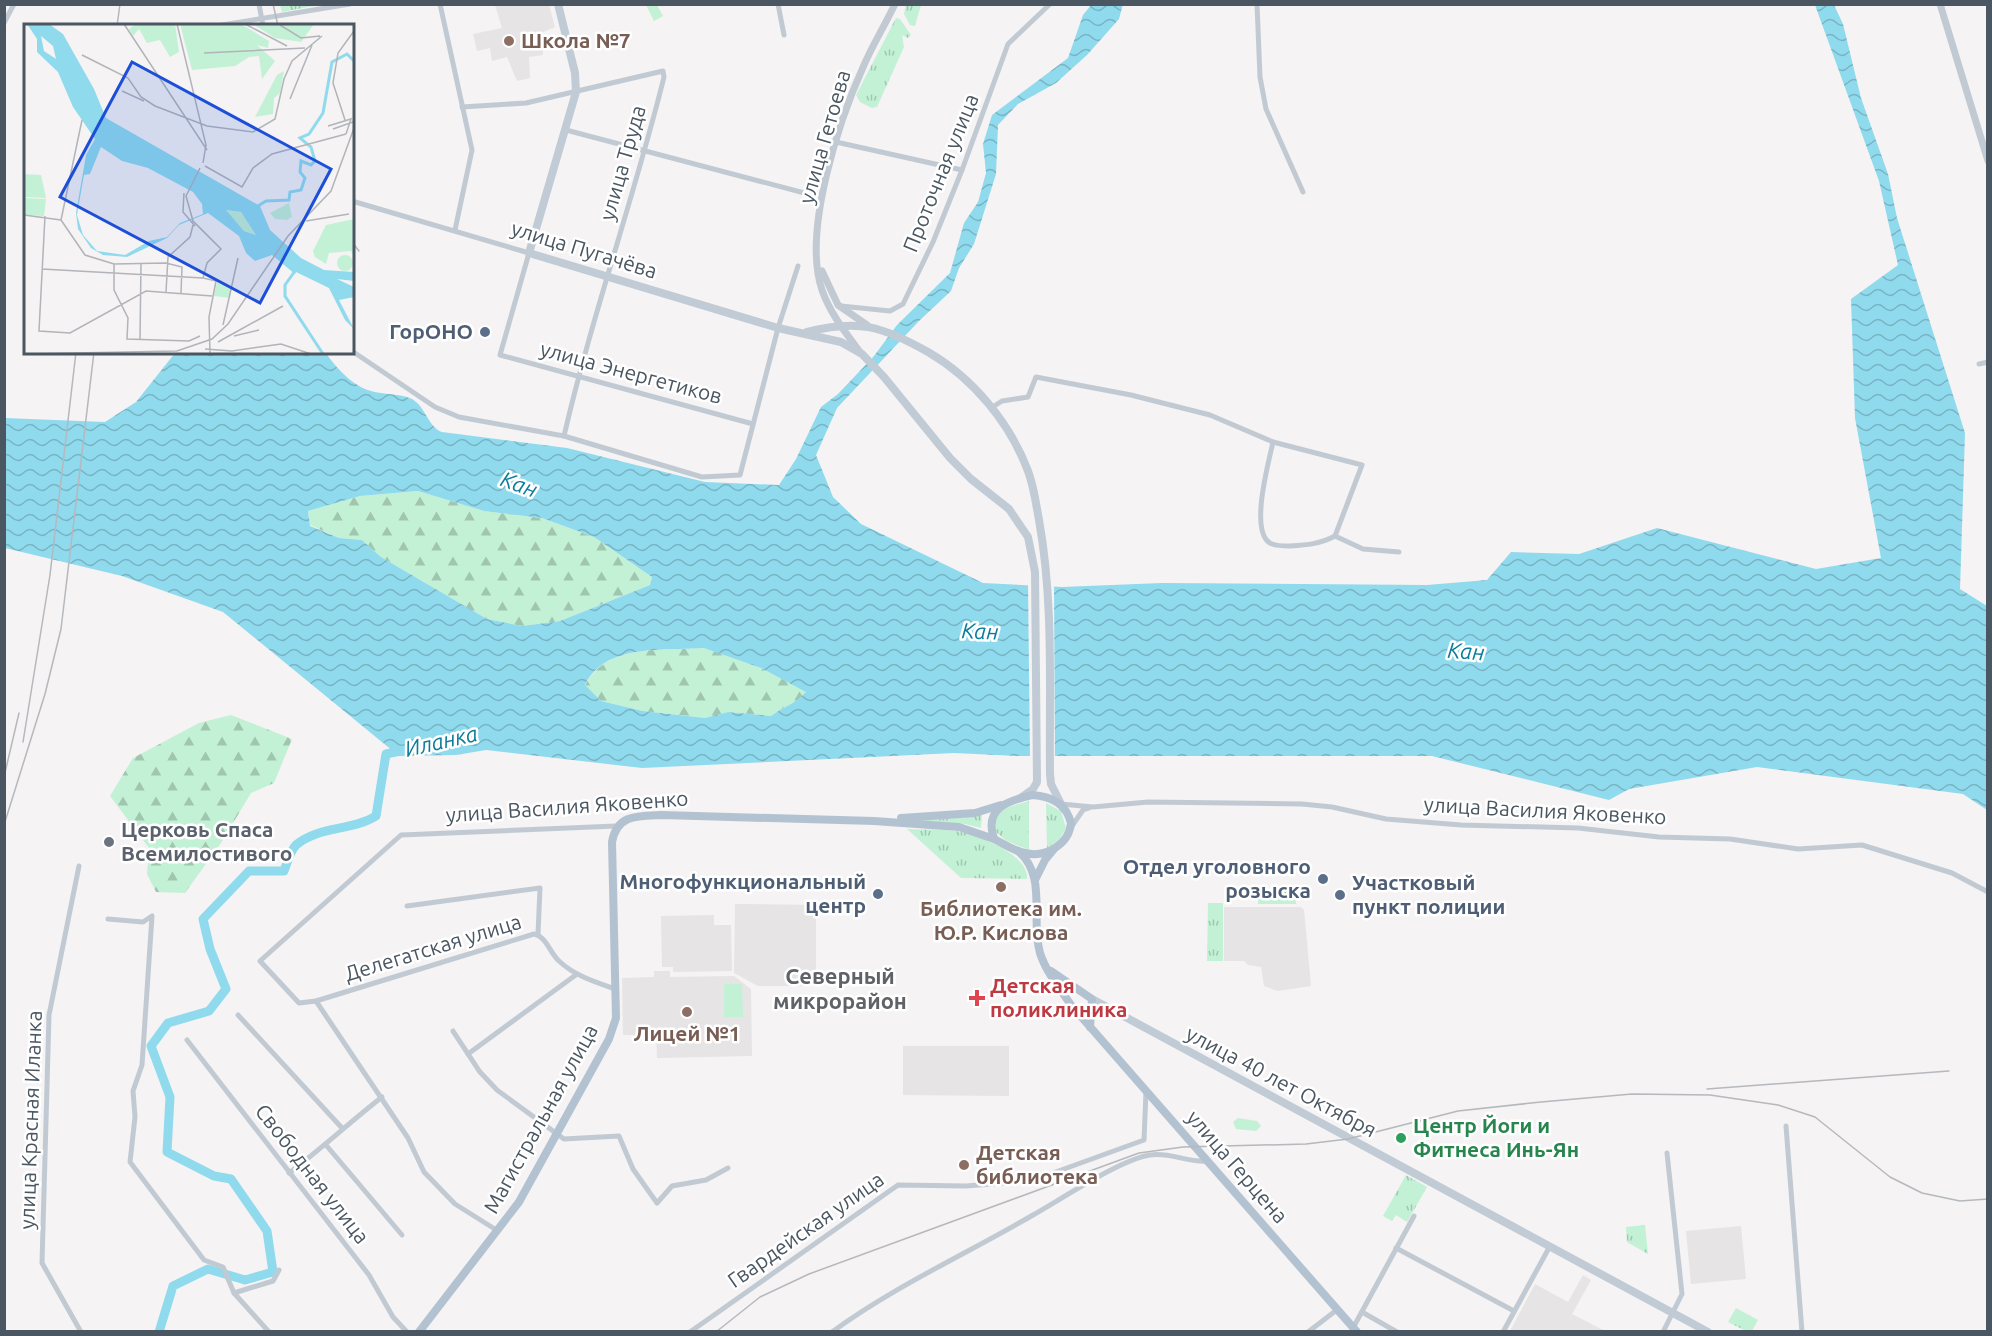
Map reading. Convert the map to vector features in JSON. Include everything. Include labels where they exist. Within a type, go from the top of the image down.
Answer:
[{"type":"main road","points":[[530,253],[576,92],[575,73],[558,4]]},
{"type":"main road","name":"улица Пугачёва","points":[[530,253],[778,328],[805,332]]},
{"type":"main road","points":[[805,332],[838,324],[867,325],[912,343],[943,361],[966,380],[991,408],[1015,444],[1029,473],[1048,571],[1051,784],[1069,816],[1070,830],[1045,860],[1035,880]]},
{"type":"main road","points":[[805,332],[841,342],[862,354],[884,377],[950,458],[971,479],[1010,509],[1028,537],[1035,572],[1037,774],[1033,789],[992,815],[990,827],[994,839],[1024,856],[1035,880]]},
{"type":"main road","points":[[1020,798],[1043,796],[1061,804]]},
{"type":"main road","points":[[874,821],[975,813],[1010,803]]},
{"type":"main road","name":"улица Василия Яковенко","points":[[616,826],[631,816],[662,815],[874,821],[959,827],[994,839]]},
{"type":"main road","name":"Магистральная улица","points":[[419,1332],[519,1202],[609,1039],[616,1018],[612,842],[616,826]]},
{"type":"main road","points":[[1018,851],[1034,854],[1054,849]]},
{"type":"main road","name":"улица Герцена","points":[[1035,880],[1040,951],[1046,967],[1071,1005],[1355,1330]]},
{"type":"main road","points":[[1046,967],[1092,999],[1090,1027]]},
{"type":"main road","name":"улица 40 лет Октября","points":[[1092,999],[1708,1332]]},
{"type":"street","points":[[4,23],[14,4]]},
{"type":"street","points":[[259,4],[262,22]]},
{"type":"street","points":[[239,24],[262,22],[350,4]]},
{"type":"street","points":[[440,4],[472,150],[455,230]]},
{"type":"street","points":[[778,4],[784,35]]},
{"type":"street","name":"улица Гетоева","points":[[816,251],[817,222],[836,142],[865,63],[895,4]]},
{"type":"street","name":"Проточная улица","points":[[840,306],[890,311],[903,304],[933,243],[1008,44],[1050,4]]},
{"type":"street","points":[[1257,4],[1260,77],[1266,109],[1303,192]]},
{"type":"street","points":[[1940,4],[1988,162]]},
{"type":"street","name":"улица Труда","points":[[564,436],[578,376],[645,151],[664,77],[663,71],[576,92]]},
{"type":"street","points":[[462,107],[526,103],[576,92]]},
{"type":"street","points":[[566,130],[812,195]]},
{"type":"street","points":[[836,142],[962,170]]},
{"type":"street","name":"улица Пугачёва","points":[[354,202],[530,253]]},
{"type":"street","points":[[816,251],[828,289],[840,306],[867,325]]},
{"type":"street","points":[[816,251],[822,290],[838,324],[862,354]]},
{"type":"street","name":"улица Энергетиков","points":[[530,253],[500,355],[753,424]]},
{"type":"street","points":[[354,352],[435,406],[459,417],[564,436],[702,477],[740,475],[778,328],[798,266]]},
{"type":"street","points":[[1979,364],[1988,362]]},
{"type":"street","points":[[991,408],[1002,401],[1028,397],[1036,377],[1131,395],[1210,416],[1273,442],[1362,465],[1335,536],[1321,544],[1288,546],[1271,544],[1266,540],[1261,524],[1260,508],[1273,442]]},
{"type":"street","points":[[1335,536],[1363,549],[1399,552]]},
{"type":"street","name":"улица Василия Яковенко","points":[[1061,804],[1093,807],[1148,802],[1302,804],[1332,807],[1386,819],[1461,825],[1578,828],[1659,837],[1730,839],[1798,849],[1862,845],[1952,873],[1988,892]]},
{"type":"street","points":[[1070,830],[1075,818],[1083,810],[1093,807]]},
{"type":"street","name":"улица Василия Яковенко","points":[[315,1001],[299,1003],[260,961],[401,835],[616,826]]},
{"type":"street","name":"улица Красная Иланка","points":[[79,866],[49,1014],[42,1263],[81,1332]]},
{"type":"street","points":[[407,906],[540,888],[538,934]]},
{"type":"street","points":[[108,920],[142,922],[152,916],[142,1065],[133,1091],[135,1117],[130,1162],[204,1260],[219,1265],[226,1272],[234,1293],[269,1332]]},
{"type":"street","name":"Делегатская улица","points":[[315,1001],[448,959],[538,934],[555,957],[577,974],[615,989]]},
{"type":"street","points":[[468,1054],[577,974]]},
{"type":"street","points":[[315,1001],[382,1097],[408,1138],[424,1172],[454,1204],[498,1231]]},
{"type":"street","points":[[238,1015],[342,1128]]},
{"type":"street","points":[[453,1031],[480,1072],[497,1090],[564,1139],[619,1136],[633,1170],[657,1203],[672,1185],[706,1180],[728,1168]]},
{"type":"street","name":"Свободная улица","points":[[187,1040],[369,1275],[393,1317],[407,1332]]},
{"type":"street","name":"Гвардейская улица","points":[[690,1332],[898,1185],[966,1186],[1031,1181],[1144,1140],[1146,1090]]},
{"type":"street","points":[[289,1173],[382,1097]]},
{"type":"street","points":[[1786,1126],[1802,1332]]},
{"type":"street","points":[[326,1145],[402,1235]]},
{"type":"street","points":[[1663,1332],[1682,1294],[1666,1153]]},
{"type":"street","points":[[832,1332],[908,1284],[1110,1171],[1149,1155],[1175,1156],[1193,1162],[1208,1161]]},
{"type":"street","points":[[1355,1330],[1362,1312],[1414,1216]]},
{"type":"street","points":[[1503,1332],[1550,1246]]},
{"type":"street","points":[[1396,1248],[1514,1311]]},
{"type":"street","points":[[234,1293],[273,1281],[279,1270]]},
{"type":"street","points":[[1308,1332],[1338,1309]]},
{"type":"street","points":[[1362,1312],[1397,1332]]},
{"type":"shaded area","name":"Школа №7","points":[[495,5],[549,5],[555,27],[543,32],[543,55],[529,57],[530,78],[517,81],[507,57],[492,61],[490,48],[477,51],[473,34],[502,28]]},
{"type":"shaded area","points":[[735,904],[816,905],[816,986],[758,986],[734,973]]},
{"type":"shaded area","points":[[1224,907],[1301,907],[1304,910],[1311,986],[1278,991],[1264,986],[1261,967],[1248,965],[1244,961],[1224,961]]},
{"type":"shaded area","points":[[714,915],[714,925],[731,925],[732,971],[673,972],[673,967],[662,967],[661,916]]},
{"type":"shaded area","name":"Лицей №1","points":[[654,971],[670,971],[670,977],[734,976],[751,989],[752,1056],[657,1058],[656,1035],[623,1035],[622,978],[654,977]]},
{"type":"shaded area","points":[[903,1046],[1009,1046],[1009,1096],[903,1095]]},
{"type":"shaded area","points":[[1741,1226],[1746,1279],[1691,1284],[1686,1231]]},
{"type":"shaded area","points":[[1583,1275],[1591,1280],[1572,1314],[1605,1331],[1510,1331],[1535,1284],[1568,1302]]},
{"type":"green space","points":[[280,4],[318,5],[282,12]]},
{"type":"green space","points":[[646,5],[657,5],[663,16],[654,21]]},
{"type":"green space","points":[[906,5],[921,5],[915,26],[910,25],[904,14]]},
{"type":"green space","points":[[896,18],[900,19],[911,35],[908,38],[902,35],[904,47],[877,107],[872,108],[860,102],[856,95]]},
{"type":"green space","points":[[418,491],[484,511],[542,518],[594,537],[652,577],[650,585],[560,621],[522,626],[487,619],[381,557],[362,540],[339,538],[310,525],[308,511],[360,496]]},
{"type":"green space","points":[[705,648],[761,668],[807,692],[771,716],[728,712],[705,718],[643,711],[601,701],[585,686],[594,672],[606,662],[621,656],[654,650]]},
{"type":"green space","points":[[231,715],[292,739],[274,783],[251,793],[221,843],[185,893],[156,892],[147,874],[149,848],[110,796],[133,758],[199,723]]},
{"type":"green space","points":[[1029,801],[1029,850],[1005,840],[996,832],[996,816],[1005,808]]},
{"type":"green space","points":[[1046,803],[1061,811],[1066,828],[1059,840],[1047,848]]},
{"type":"green space","points":[[982,814],[981,828],[965,824],[894,820]]},
{"type":"green space","points":[[907,829],[957,831],[988,841],[1015,857],[1026,871],[1027,879],[961,878]]},
{"type":"green space","points":[[1295,890],[1296,904],[1258,904],[1258,891]]},
{"type":"green space","points":[[1208,903],[1223,903],[1223,961],[1207,961]]},
{"type":"green space","points":[[724,984],[742,984],[743,1017],[724,1017]]},
{"type":"green space","points":[[1238,1118],[1257,1121],[1261,1126],[1256,1131],[1236,1129],[1233,1122]]},
{"type":"green space","points":[[1406,1175],[1427,1187],[1407,1222],[1396,1215],[1392,1221],[1383,1216]]},
{"type":"green space","points":[[1645,1225],[1648,1254],[1627,1242],[1626,1227]]},
{"type":"green space","points":[[1736,1308],[1758,1320],[1752,1331],[1746,1331],[1728,1322]]},
{"type":"water","name":"Кан","points":[[1123,4],[1119,19],[1087,55],[1056,83],[1018,104],[998,125],[996,174],[974,244],[959,268],[951,291],[919,321],[837,408],[816,455],[833,497],[861,524],[983,583],[1062,587],[1162,583],[1427,585],[1487,580],[1511,552],[1579,554],[1657,528],[1816,569],[1881,558],[1855,418],[1851,299],[1898,265],[1879,181],[1815,5],[1834,5],[1843,24],[1861,98],[1888,174],[1897,218],[1965,433],[1960,589],[1987,606],[1987,810],[1963,794],[1757,767],[1629,789],[1609,800],[1432,756],[1018,756],[954,753],[642,768],[486,750],[456,755],[399,756],[223,612],[122,576],[5,548],[5,418],[105,422],[136,402],[174,354],[327,354],[352,381],[365,389],[412,399],[421,407],[433,426],[442,432],[567,448],[705,482],[779,485],[796,459],[821,407],[838,394],[874,356],[897,325],[950,273],[964,223],[978,202],[986,173],[983,144],[992,115],[1068,58],[1083,15],[1091,5]],"holes":[[[418,491],[484,511],[542,518],[594,537],[652,577],[650,585],[560,621],[522,626],[487,619],[381,557],[362,540],[339,538],[310,526],[308,511],[360,496]],[[704,648],[761,668],[806,692],[771,716],[728,712],[705,718],[643,711],[601,701],[585,685],[594,671],[606,662],[621,656],[654,650]]]},
{"type":"pier","points":[[1028,582],[1054,583],[1055,759],[1030,759]]},
{"type":"waterway","name":"Иланка","points":[[159,1332],[173,1286],[208,1269],[245,1280],[273,1272],[267,1231],[231,1179],[214,1176],[167,1152],[170,1097],[151,1046],[168,1023],[209,1011],[226,989],[210,949],[203,919],[249,871],[284,871],[294,848],[305,839],[325,831],[367,821],[376,816],[386,754],[405,750]]},
{"type":"railway","points":[[117,24],[120,4]]},
{"type":"railway","points":[[273,4],[278,24]]},
{"type":"railway","points":[[354,245],[359,251]]},
{"type":"railway","points":[[23,742],[50,575],[76,354]]},
{"type":"railway","points":[[4,825],[45,694],[61,629],[94,354]]},
{"type":"railway","points":[[4,777],[19,713]]},
{"type":"railway","points":[[1707,1089],[1949,1071]]},
{"type":"railway","points":[[716,1332],[760,1297],[809,1274],[1139,1153],[1183,1147],[1306,1144],[1348,1139],[1458,1111],[1541,1102],[1632,1094],[1710,1095],[1778,1105],[1815,1117],[1890,1177],[1922,1193],[1960,1201],[1988,1199]]},
{"type":"place","name":"Школа №7","points":[[509,41]]},
{"type":"place","name":"ГорОНО","points":[[485,332]]},
{"type":"place","name":"Церковь Спаса Всемилостивого","points":[[109,842]]},
{"type":"place","name":"Отдел уголовного розыска","points":[[1323,879]]},
{"type":"place","name":"Библиотека им. Ю.Р. Кислова","points":[[1001,887]]},
{"type":"place","name":"Многофункциональный центр","points":[[878,894]]},
{"type":"place","name":"Участковый пункт полиции","points":[[1340,895]]},
{"type":"place","name":"Детская поликлиника","points":[[977,998]]},
{"type":"place","name":"Лицей №1","points":[[687,1012]]},
{"type":"place","name":"Центр Йоги и Фитнеса Инь-Ян","points":[[1401,1138]]},
{"type":"place","name":"Детская библиотека","points":[[964,1165]]},
{"type":"district","name":"Северный микрорайон","points":[[840,988]]}]
